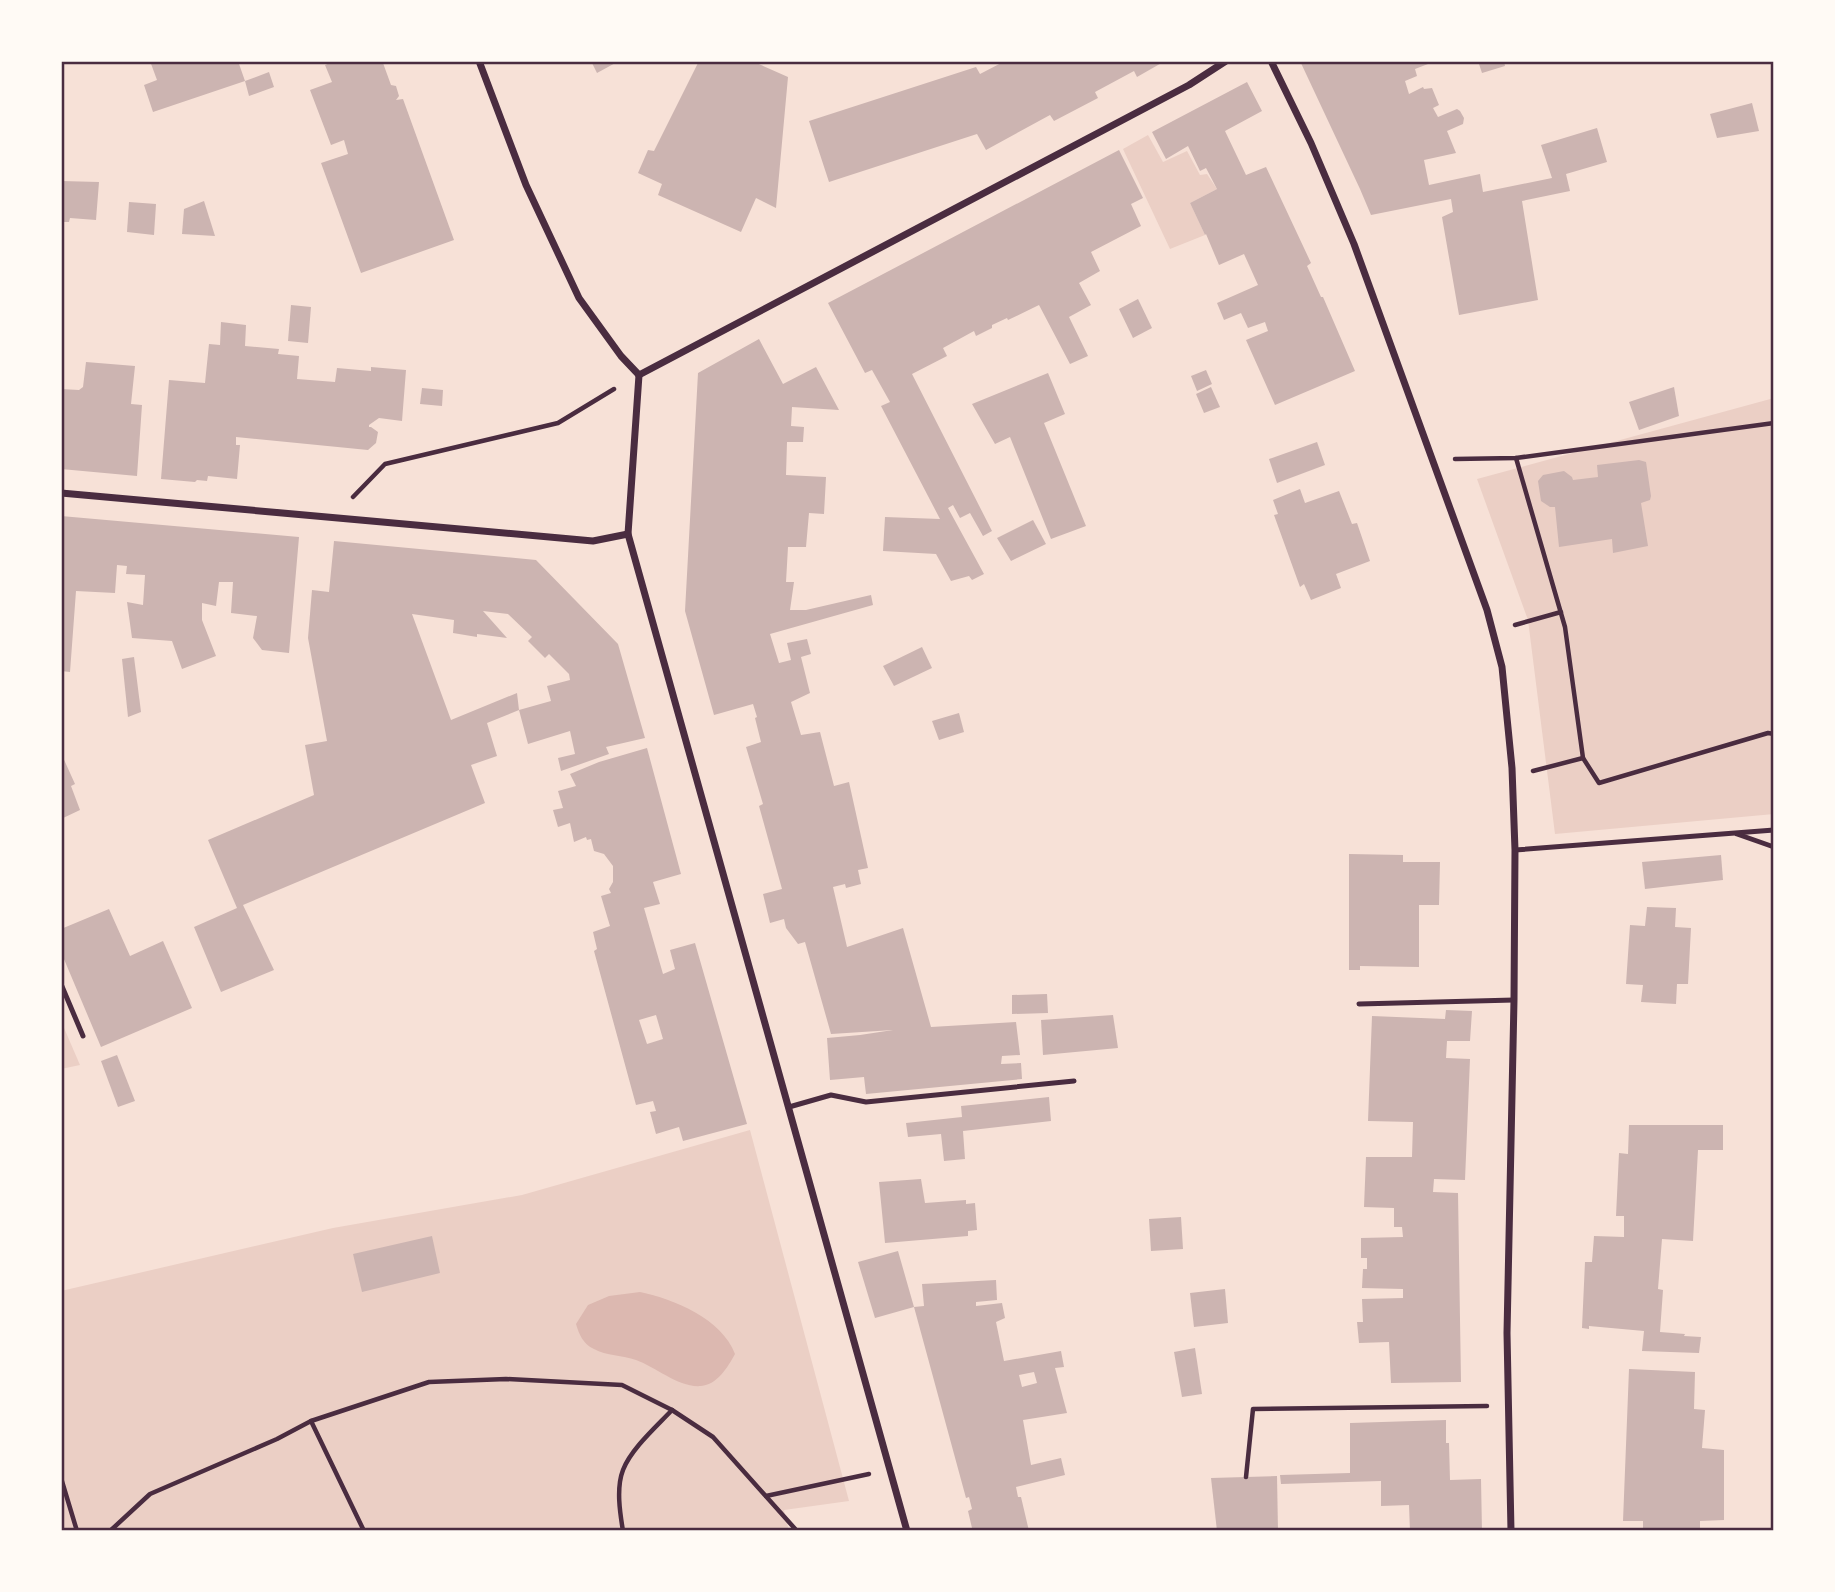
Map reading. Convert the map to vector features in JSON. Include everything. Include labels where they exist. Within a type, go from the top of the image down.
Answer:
[{"type":"street","points":[[479,61],[526,185],[579,298],[621,356],[639,374],[628,534],[907,1531]]},
{"type":"street","points":[[639,374],[1189,85],[1226,61]]},
{"type":"street","points":[[1271,61],[1311,143],[1354,244],[1487,610],[1502,667],[1513,777],[1515,850],[1507,1333],[1511,1531]]},
{"type":"street","points":[[61,493],[593,541],[628,534]]},
{"type":"lane","points":[[1515,850],[1774,830]]},
{"type":"lane","points":[[1734,833],[1774,846]]},
{"type":"lane","points":[[61,984],[83,1036]]},
{"type":"lane","points":[[1359,1004],[1514,1000]]},
{"type":"lane","points":[[789,1107],[831,1095],[866,1102],[1074,1081]]},
{"type":"path","points":[[334,518],[385,464],[558,423],[639,374]]},
{"type":"path","points":[[1432,459],[1516,458],[1774,423]]},
{"type":"path","points":[[1516,458],[1565,626],[1583,758],[1599,783],[1768,733],[1774,734]]},
{"type":"path","points":[[1492,631],[1561,612]]},
{"type":"path","points":[[1513,777],[1583,758]]},
{"type":"path","points":[[110,1531],[150,1494],[277,1439],[311,1421],[429,1382],[506,1379],[622,1385],[672,1410],[713,1437],[797,1531]]},
{"type":"path","points":[[1246,1477],[1253,1409],[1509,1406]]},
{"type":"path","points":[[622,1531],[619,1503],[622,1471],[641,1443],[672,1410]]},
{"type":"path","points":[[311,1421],[364,1531]]},
{"type":"path","points":[[766,1496],[890,1470]]},
{"type":"path","points":[[61,1478],[77,1531]]},
{"type":"shaded area","points":[[1148,135],[1163,162],[1187,151],[1200,175],[1207,174],[1217,189],[1190,203],[1205,235],[1170,249],[1123,149]]},
{"type":"shaded area","points":[[1774,398],[1774,814],[1555,834],[1528,620],[1477,479]]},
{"type":"shaded area","points":[[61,1021],[80,1065],[61,1069]]},
{"type":"shaded area","points":[[750,1130],[849,1501],[784,1510],[789,1531],[61,1531],[61,1291],[333,1228],[522,1195]]},
{"type":"shaded area","points":[[640,1292],[682,1305],[695,1312],[729,1342],[735,1354],[717,1379],[701,1386],[684,1384],[644,1363],[599,1351],[584,1342],[576,1324],[588,1305],[609,1296]]},
{"type":"building","points":[[150,61],[238,61],[245,81],[153,112],[144,85],[157,80]]},
{"type":"building","points":[[335,61],[383,63],[391,85],[396,86],[399,96],[396,100],[403,99],[454,240],[361,273],[321,163],[348,154],[344,140],[331,145],[310,90],[332,82],[325,65]]},
{"type":"building","points":[[591,61],[619,61],[597,73]]},
{"type":"building","points":[[699,61],[752,61],[788,77],[776,208],[756,198],[741,232],[658,195],[662,184],[638,173],[648,150],[654,151]]},
{"type":"building","points":[[1005,61],[1165,61],[1137,77],[1134,71],[1095,92],[1098,98],[1054,121],[1050,115],[986,150],[977,134],[829,182],[809,121],[976,67],[980,74]]},
{"type":"building","points":[[1300,61],[1427,61],[1428,64],[1415,69],[1417,76],[1405,81],[1409,94],[1423,87],[1432,88],[1439,105],[1433,108],[1438,117],[1457,109],[1464,118],[1463,124],[1447,131],[1456,153],[1424,160],[1429,185],[1480,174],[1483,192],[1552,178],[1541,145],[1597,128],[1607,162],[1566,174],[1570,191],[1522,201],[1538,300],[1459,315],[1442,217],[1453,212],[1451,199],[1371,215]]},
{"type":"building","points":[[1478,61],[1504,61],[1505,66],[1482,73]]},
{"type":"building","points":[[269,72],[274,87],[249,96],[245,81]]},
{"type":"building","points":[[1247,82],[1262,111],[1225,131],[1246,175],[1266,167],[1311,263],[1307,266],[1355,371],[1275,405],[1246,340],[1268,331],[1265,322],[1248,328],[1241,313],[1224,320],[1217,303],[1258,285],[1244,254],[1219,265],[1190,203],[1217,189],[1206,168],[1200,171],[1188,146],[1166,159],[1152,132]]},
{"type":"building","points":[[1752,103],[1759,131],[1717,138],[1710,114]]},
{"type":"building","points":[[1119,150],[1143,198],[1131,204],[1141,226],[1091,252],[1100,271],[1079,283],[1091,305],[1069,317],[1088,356],[1070,364],[1039,305],[992,325],[992,328],[976,336],[974,331],[943,348],[947,356],[912,374],[992,531],[983,536],[970,513],[960,518],[953,505],[948,508],[984,574],[972,580],[969,576],[951,581],[936,554],[883,551],[885,517],[940,519],[881,406],[890,402],[872,370],[865,373],[828,303]]},
{"type":"building","points":[[61,181],[99,182],[96,220],[70,218],[69,222],[61,222]]},
{"type":"building","points":[[204,201],[215,236],[182,234],[184,209]]},
{"type":"building","points":[[129,202],[156,204],[154,235],[127,232]]},
{"type":"building","points":[[1138,299],[1152,328],[1133,338],[1119,309]]},
{"type":"building","points":[[291,305],[311,307],[308,343],[288,341]]},
{"type":"building","points":[[221,322],[246,325],[245,346],[279,349],[278,354],[299,356],[297,379],[335,382],[337,368],[406,370],[402,421],[379,418],[369,425],[378,432],[376,443],[368,450],[236,437],[236,445],[240,445],[237,479],[208,476],[207,481],[195,482],[161,479],[169,380],[205,383],[209,344],[220,345]]},
{"type":"building","points":[[759,339],[783,384],[816,367],[839,410],[792,407],[791,426],[804,427],[803,442],[787,442],[786,475],[826,477],[824,514],[809,513],[806,547],[788,547],[786,582],[794,582],[790,610],[806,610],[871,595],[873,605],[770,634],[779,663],[791,660],[787,643],[807,639],[811,654],[801,657],[810,693],[791,702],[801,735],[820,732],[834,786],[849,782],[868,868],[858,870],[861,884],[846,888],[845,884],[833,887],[847,947],[903,928],[931,1027],[1016,1022],[1020,1055],[1002,1056],[1001,1064],[1021,1063],[1022,1079],[866,1094],[864,1077],[830,1080],[827,1038],[893,1030],[831,1034],[805,942],[798,944],[786,928],[784,919],[770,923],[763,894],[782,889],[759,806],[763,804],[746,747],[761,742],[755,718],[757,717],[753,704],[714,715],[685,611],[698,373]]},
{"type":"building","points":[[86,362],[135,366],[131,404],[142,405],[137,476],[61,469],[61,389],[79,390],[83,387]]},
{"type":"building","points":[[1206,370],[1212,384],[1197,391],[1191,376]]},
{"type":"building","points":[[1048,373],[1065,414],[1044,423],[1086,526],[1051,539],[1010,437],[995,444],[972,404]]},
{"type":"building","points":[[1211,387],[1220,407],[1204,413],[1196,394]]},
{"type":"building","points":[[1674,387],[1679,416],[1639,430],[1629,402]]},
{"type":"building","points":[[422,388],[443,390],[442,406],[420,404]]},
{"type":"building","points":[[1317,442],[1325,465],[1277,483],[1269,459]]},
{"type":"building","points":[[1639,460],[1646,462],[1651,496],[1650,500],[1641,503],[1648,546],[1613,553],[1612,539],[1559,547],[1555,507],[1541,501],[1538,481],[1543,475],[1564,471],[1573,480],[1598,477],[1597,465]]},
{"type":"building","points":[[1300,489],[1305,503],[1339,491],[1352,524],[1357,523],[1370,561],[1336,574],[1341,588],[1311,600],[1304,584],[1300,587],[1274,515],[1278,514],[1273,500]]},
{"type":"building","points":[[61,516],[299,537],[289,653],[262,650],[253,638],[257,616],[231,613],[233,582],[219,582],[216,606],[202,603],[202,620],[216,656],[182,669],[172,641],[132,638],[127,602],[143,605],[145,575],[126,574],[127,566],[117,565],[115,593],[76,591],[70,672],[61,671]]},
{"type":"building","points":[[1033,520],[1046,544],[1011,561],[997,538]]},
{"type":"building","points":[[334,541],[536,560],[618,644],[645,738],[606,747],[609,754],[561,771],[558,758],[575,754],[570,731],[528,744],[519,710],[487,723],[497,756],[471,765],[485,803],[243,905],[274,970],[221,992],[194,927],[237,908],[208,840],[314,795],[305,745],[327,741],[308,638],[312,590],[329,592]],"holes":[[[483,611],[508,614],[532,637],[528,641],[545,658],[549,654],[569,674],[570,680],[547,686],[551,701],[519,710],[517,693],[451,720],[412,614],[454,620],[453,633],[507,638]]]},
{"type":"building","points":[[922,647],[932,668],[894,686],[883,666]]},
{"type":"building","points":[[134,657],[141,712],[128,717],[122,659]]},
{"type":"building","points":[[959,713],[964,732],[939,740],[932,721]]},
{"type":"building","points":[[647,748],[681,874],[653,882],[660,904],[644,908],[663,974],[675,969],[670,950],[695,943],[747,1124],[683,1141],[679,1127],[656,1134],[650,1112],[656,1111],[653,1101],[636,1105],[594,951],[597,949],[593,932],[610,926],[601,896],[611,893],[609,889],[613,882],[613,866],[604,854],[594,851],[591,839],[587,840],[586,837],[574,842],[570,823],[558,827],[553,810],[563,808],[558,791],[576,786],[570,774]],"holes":[[[656,1015],[663,1039],[647,1044],[639,1020]]]},
{"type":"building","points":[[61,753],[75,784],[71,786],[80,810],[61,819]]},
{"type":"building","points":[[1349,854],[1403,855],[1403,862],[1440,862],[1439,905],[1419,905],[1419,967],[1360,966],[1360,970],[1349,970]]},
{"type":"building","points":[[1721,855],[1723,880],[1645,889],[1642,862]]},
{"type":"building","points":[[1647,907],[1676,908],[1675,927],[1691,928],[1688,984],[1677,984],[1676,1004],[1641,1002],[1643,985],[1626,984],[1630,925],[1645,926]]},
{"type":"building","points":[[109,909],[130,956],[163,941],[192,1008],[101,1047],[61,952],[61,929]]},
{"type":"building","points":[[1047,994],[1048,1013],[1012,1014],[1012,995]]},
{"type":"building","points":[[1446,1010],[1472,1011],[1470,1041],[1447,1041],[1446,1058],[1470,1059],[1465,1180],[1434,1179],[1433,1192],[1458,1193],[1461,1382],[1391,1383],[1389,1342],[1359,1343],[1357,1322],[1363,1322],[1362,1299],[1403,1298],[1403,1289],[1362,1288],[1363,1269],[1367,1269],[1367,1258],[1361,1258],[1361,1238],[1403,1237],[1402,1227],[1394,1227],[1394,1208],[1364,1207],[1366,1157],[1412,1157],[1413,1122],[1368,1121],[1372,1016],[1445,1019]]},
{"type":"building","points":[[1113,1015],[1118,1048],[1043,1055],[1041,1020]]},
{"type":"building","points":[[117,1055],[135,1101],[118,1107],[101,1061]]},
{"type":"building","points":[[1049,1097],[1051,1121],[963,1131],[965,1159],[944,1161],[941,1134],[908,1137],[906,1123],[962,1117],[961,1106]]},
{"type":"building","points":[[1629,1125],[1723,1125],[1723,1150],[1698,1150],[1693,1241],[1662,1239],[1658,1289],[1663,1290],[1660,1332],[1701,1337],[1699,1353],[1642,1351],[1644,1331],[1589,1326],[1589,1329],[1582,1328],[1585,1262],[1592,1262],[1594,1236],[1624,1237],[1624,1216],[1616,1216],[1619,1153],[1628,1154]]},
{"type":"building","points":[[921,1179],[925,1203],[966,1200],[966,1204],[975,1203],[977,1230],[968,1231],[968,1236],[885,1243],[879,1182]]},
{"type":"building","points":[[1181,1217],[1183,1249],[1151,1251],[1149,1219]]},
{"type":"building","points":[[432,1236],[440,1273],[362,1292],[353,1254]]},
{"type":"building","points":[[898,1251],[914,1307],[875,1318],[858,1262]]},
{"type":"building","points":[[996,1280],[997,1300],[976,1302],[976,1306],[1002,1303],[1005,1318],[996,1322],[1004,1361],[1061,1351],[1064,1367],[1055,1368],[1067,1413],[1023,1420],[1031,1465],[1061,1458],[1065,1475],[1016,1487],[1029,1531],[967,1531],[972,1528],[968,1511],[972,1509],[969,1497],[966,1498],[914,1307],[924,1306],[922,1284]],"holes":[[[1034,1372],[1037,1383],[1022,1387],[1019,1375]]]},
{"type":"building","points":[[1225,1289],[1228,1323],[1194,1327],[1190,1293]]},
{"type":"building","points":[[1195,1348],[1202,1394],[1182,1397],[1174,1352]]},
{"type":"building","points":[[1629,1369],[1695,1372],[1694,1409],[1705,1410],[1702,1448],[1724,1450],[1724,1520],[1700,1521],[1700,1531],[1643,1531],[1643,1521],[1623,1521]]},
{"type":"building","points":[[1446,1420],[1450,1480],[1481,1479],[1482,1531],[1410,1531],[1409,1505],[1381,1506],[1381,1481],[1281,1484],[1280,1475],[1350,1473],[1350,1423]]},
{"type":"building","points":[[1277,1476],[1278,1531],[1217,1531],[1211,1478]]}]
